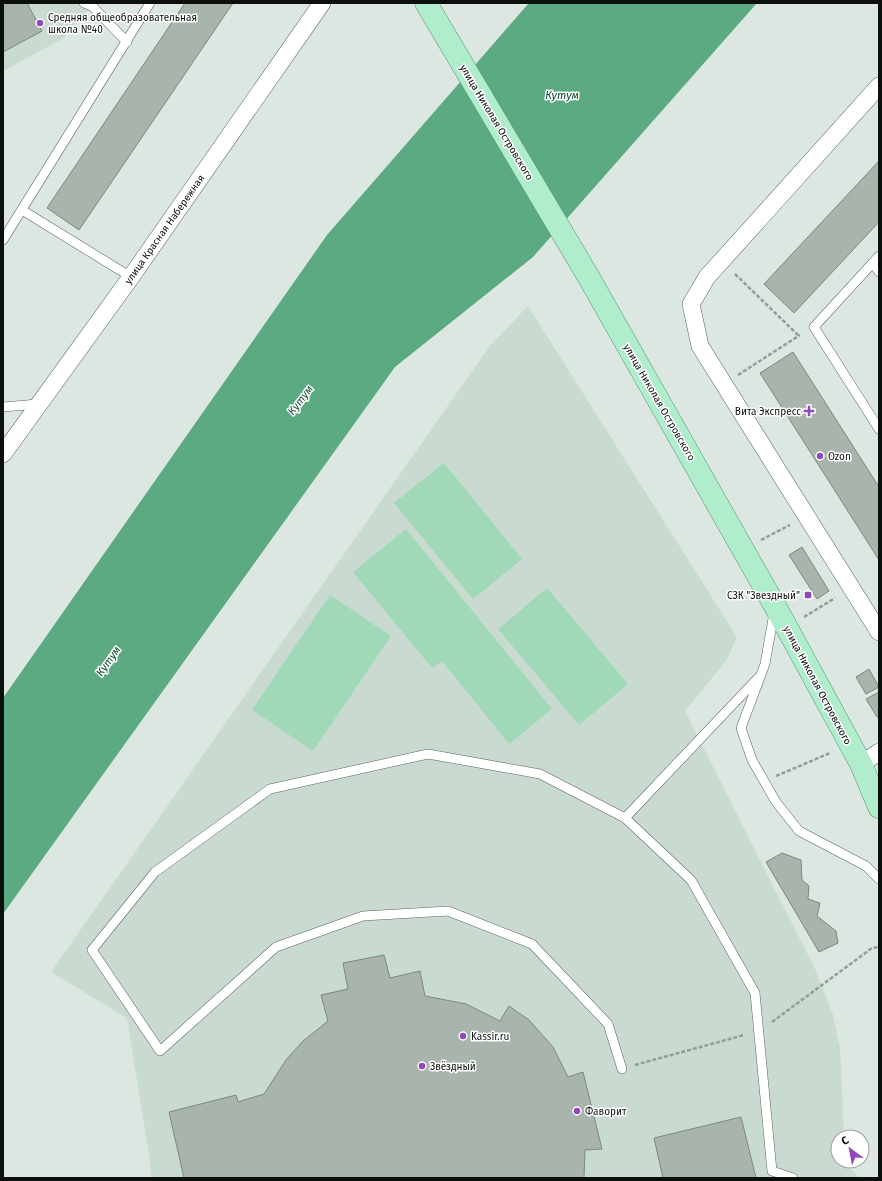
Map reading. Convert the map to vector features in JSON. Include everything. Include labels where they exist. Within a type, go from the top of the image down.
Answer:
[{"type":"main road","name":"улица Николая Островского","points":[[426,4],[588,276],[776,606],[861,764],[879,807]]},
{"type":"street","name":"улица Красная Набережная","points":[[3,454],[131,277],[322,3]]},
{"type":"street","points":[[879,86],[707,277],[691,304],[700,346],[879,632]]},
{"type":"street","points":[[861,764],[879,752]]},
{"type":"lane","points":[[84,3],[92,6],[127,42]]},
{"type":"lane","points":[[3,240],[150,3]]},
{"type":"lane","points":[[22,210],[131,277]]},
{"type":"lane","points":[[876,259],[879,272]]},
{"type":"lane","points":[[876,259],[814,327],[879,429]]},
{"type":"lane","points":[[3,407],[38,404]]},
{"type":"lane","points":[[776,606],[764,664],[741,728],[752,760],[776,802],[799,831],[866,866],[879,879]]},
{"type":"lane","points":[[625,818],[760,675]]},
{"type":"lane","points":[[622,1069],[608,1024],[532,944],[448,911],[363,916],[276,947],[160,1051],[92,950],[155,872],[270,789],[428,754],[540,774],[625,818],[691,880],[755,993],[772,1171],[794,1178]]},
{"type":"path","points":[[721,261],[799,336]]},
{"type":"path","points":[[724,384],[814,327]]},
{"type":"path","points":[[744,550],[806,516]]},
{"type":"path","points":[[803,617],[851,588]]},
{"type":"path","points":[[764,781],[850,744]]},
{"type":"shaded area","name":"Средняя общеобразовательная школа №40","points":[[3,3],[94,3],[62,39],[3,71]]},
{"type":"shaded area","points":[[528,306],[737,637],[726,661],[685,711],[816,971],[833,1015],[840,1048],[844,1129],[830,1129],[830,1169],[850,1169],[860,1178],[151,1178],[150,1162],[127,1018],[51,972],[489,347]]},
{"type":"shaded area","points":[[444,463],[522,559],[473,599],[394,503]]},
{"type":"shaded area","points":[[406,529],[552,709],[509,744],[442,661],[432,668],[353,572]]},
{"type":"shaded area","points":[[547,588],[628,684],[579,725],[498,629]]},
{"type":"shaded area","points":[[330,595],[391,636],[313,751],[252,710]]},
{"type":"water","name":"Кутум","points":[[529,3],[757,3],[533,257],[395,367],[3,914],[3,698],[327,235]]},
{"type":"building","points":[[3,3],[27,3],[42,31],[3,52]]},
{"type":"building","points":[[185,3],[233,3],[79,230],[47,208]]},
{"type":"building","points":[[879,161],[879,222],[794,313],[764,284]]},
{"type":"building","points":[[793,352],[879,487],[879,560],[760,373]]},
{"type":"building","points":[[802,547],[829,591],[817,599],[789,555]]},
{"type":"building","points":[[869,669],[879,687],[866,694],[856,677]]},
{"type":"building","points":[[879,692],[879,716],[877,717],[866,699]]},
{"type":"building","points":[[782,853],[801,860],[802,880],[809,886],[808,899],[820,903],[817,916],[836,931],[838,943],[819,952],[766,862]]},
{"type":"building","name":"Звёздный","points":[[384,955],[390,978],[420,971],[425,996],[466,1004],[500,1021],[509,1006],[529,1020],[553,1047],[568,1077],[583,1072],[602,1149],[585,1150],[584,1178],[184,1178],[169,1112],[236,1095],[238,1102],[264,1094],[286,1060],[303,1041],[328,1021],[321,995],[348,989],[343,963]]},
{"type":"building","points":[[741,1117],[756,1178],[663,1178],[654,1138]]},
{"type":"place","name":"Средняя общеобразовательная школа №40","points":[[40,23]]},
{"type":"place","name":"Вита Экспресс","points":[[809,411]]},
{"type":"place","name":"Ozon","points":[[820,456]]},
{"type":"place","name":"СЗК \"Звездный\"","points":[[808,595]]},
{"type":"place","name":"Kassir.ru","points":[[463,1036]]},
{"type":"place","name":"Звёздный","points":[[422,1066]]},
{"type":"place","name":"Фаворит","points":[[577,1111]]}]
